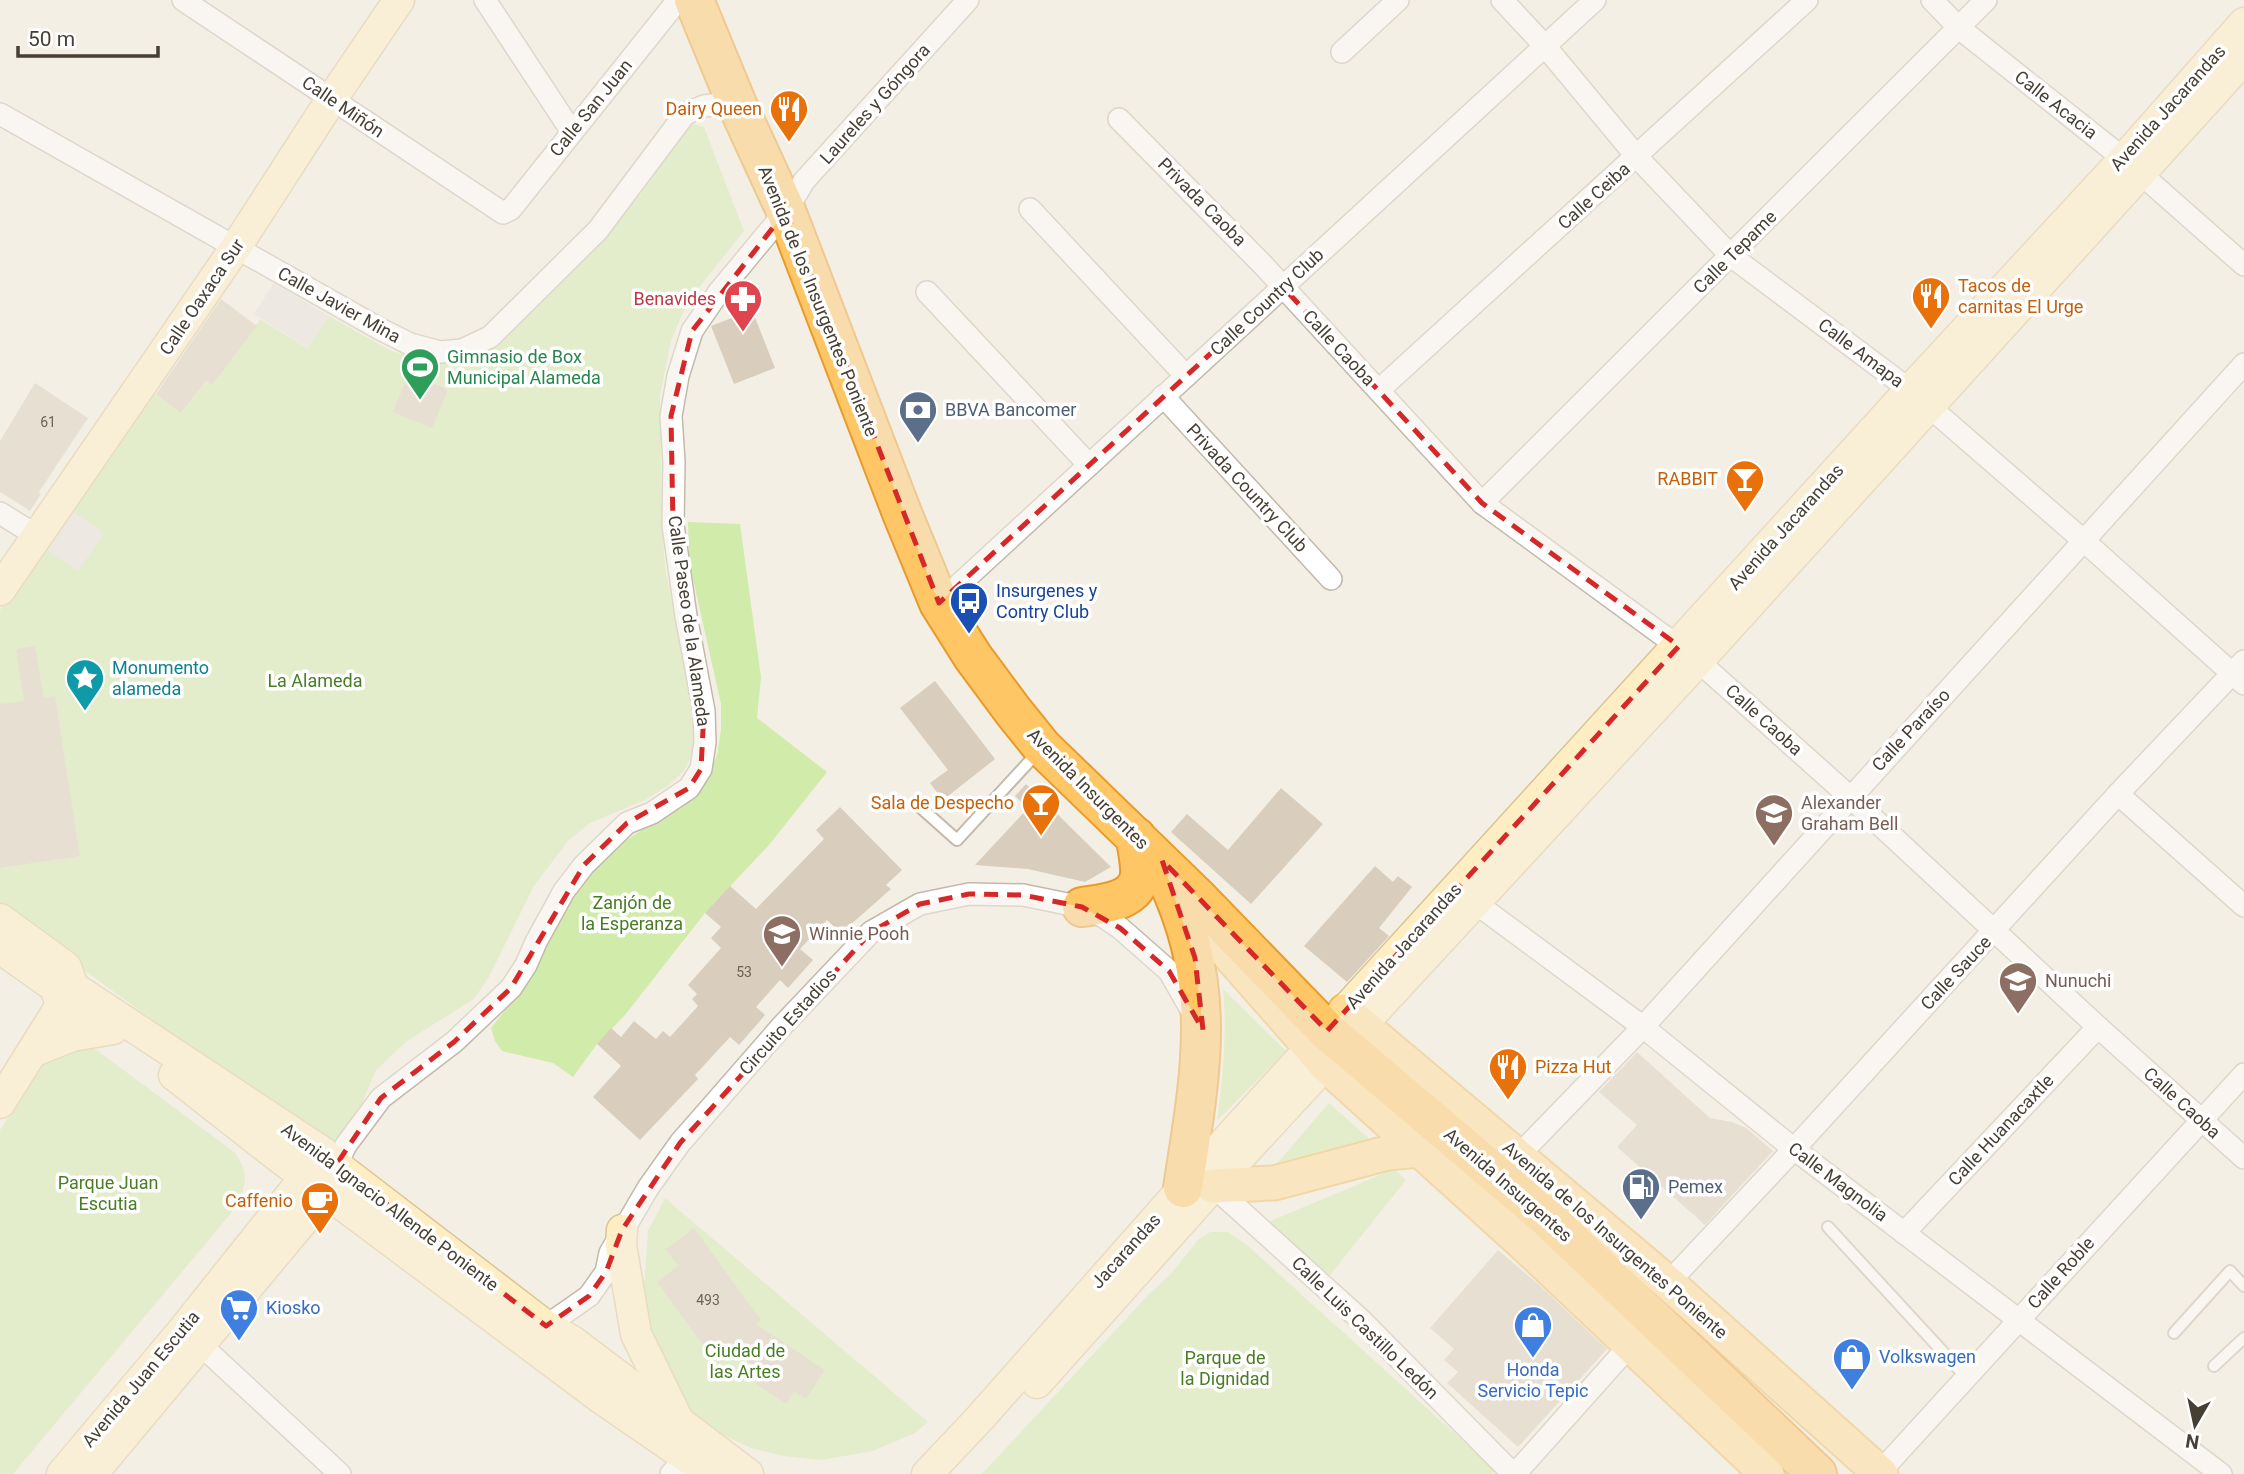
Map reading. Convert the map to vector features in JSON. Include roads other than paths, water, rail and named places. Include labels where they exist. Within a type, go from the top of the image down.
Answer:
[{"type":"highway","name":"Avenida de los Insurgentes Poniente","points":[[694,0],[736,102],[786,211],[939,603]]},
{"type":"highway","name":"Avenida Insurgentes","points":[[939,603],[973,657],[1042,747],[1198,898],[1336,1038],[1545,1216],[1817,1474]]},
{"type":"highway","points":[[1082,906],[1117,901],[1133,891],[1140,877],[1136,837]]},
{"type":"highway","points":[[1136,837],[1163,870],[1185,923],[1195,958],[1203,1030],[1197,1099],[1198,1187]]},
{"type":"highway","points":[[1545,1216],[1590,1217]]},
{"type":"main road","name":"Calle Oaxaca Sur","points":[[0,590],[236,247],[399,0]]},
{"type":"main road","name":"Avenida Jacarandas","points":[[2133,167],[2244,23]]},
{"type":"main road","name":"Avenida Jacarandas","points":[[1336,1038],[2133,167],[2244,59]]},
{"type":"main road","name":"Avenida Ignacio Allende Poniente","points":[[0,919],[64,987],[113,1029],[276,1155],[323,1171],[679,1465],[729,1469]]},
{"type":"main road","name":"Avenida Ignacio Allende Poniente","points":[[0,948],[64,987],[323,1171],[546,1326],[572,1341],[680,1424],[729,1469]]},
{"type":"main road","points":[[0,1103],[32,1052],[64,987]]},
{"type":"main road","points":[[0,1071],[64,987]]},
{"type":"main road","points":[[32,1052],[72,1036],[113,1029]]},
{"type":"main road","points":[[1336,1038],[1420,1150],[1631,1344],[1767,1474]]},
{"type":"main road","name":"Avenida de los Insurgentes Poniente","points":[[1336,1038],[1518,1156],[1668,1283],[1880,1474]]},
{"type":"main road","name":"Jacarandas","points":[[927,1474],[1336,1038]]},
{"type":"main road","points":[[1198,1187],[1274,1182],[1387,1153],[1420,1150]]},
{"type":"main road","points":[[276,1155],[282,1176],[284,1202]]},
{"type":"main road","name":"Avenida Juan Escutia","points":[[92,1474],[284,1202],[323,1171]]},
{"type":"main road","name":"Avenida Juan Escutia","points":[[62,1474],[191,1337],[323,1171]]},
{"type":"main road","name":"Jacarandas","points":[[955,1474],[1198,1187]]},
{"type":"main road","points":[[622,1230],[621,1245],[635,1334],[680,1424]]},
{"type":"main road","points":[[911,1474],[980,1418]]},
{"type":"main road","points":[[729,1469],[761,1474]]},
{"type":"street","name":"Calle Miñón","points":[[183,0],[503,213]]},
{"type":"street","points":[[485,0],[572,132]]},
{"type":"street","name":"Calle San Juan","points":[[503,213],[511,209],[678,0]]},
{"type":"street","name":"Laureles y Góngora","points":[[786,211],[804,181],[968,0]]},
{"type":"street","points":[[1342,52],[1398,0]]},
{"type":"street","name":"Calle Amapa","points":[[1502,0],[1545,46],[1637,157],[1731,256],[1920,398],[2240,673]]},
{"type":"street","name":"Calle Country Club","points":[[939,603],[1595,0]]},
{"type":"street","name":"Calle Ceiba","points":[[1379,390],[1807,0]]},
{"type":"street","name":"Calle Acacia","points":[[1932,0],[1959,28],[2133,167],[2244,265]]},
{"type":"street","name":"Calle Tepame","points":[[1482,503],[1986,0]]},
{"type":"street","name":"Calle Javier Mina","points":[[0,114],[410,344],[440,352],[462,350],[490,337],[598,230],[685,114],[704,106],[736,102]]},
{"type":"street","name":"Privada Caoba","points":[[1119,119],[1283,287]]},
{"type":"street","points":[[1030,209],[1185,376]]},
{"type":"street","name":"Calle Paseo de la Alameda","points":[[323,1171],[381,1098],[461,1036],[511,988],[526,965],[564,891],[584,865],[627,822],[652,813],[689,788],[701,769],[705,742],[704,711],[686,616],[673,525],[674,462],[671,416],[678,376],[692,331],[718,293],[786,211]]},
{"type":"street","name":"Calle Caoba","points":[[1283,287],[1482,503],[1689,654],[1850,797],[2244,1158]]},
{"type":"street","points":[[927,292],[1089,465]]},
{"type":"street","name":"Calle Paraíso","points":[[1518,1156],[1643,1027],[2244,363]]},
{"type":"street","name":"Privada Country Club","points":[[1163,396],[1331,579]]},
{"type":"street","points":[[0,513],[37,536]]},
{"type":"street","name":"Calle Sauce","points":[[1668,1283],[2119,794],[2240,673]]},
{"type":"street","points":[[2119,794],[2244,906]]},
{"type":"street","name":"Circuito Estadios","points":[[546,1326],[589,1296],[606,1272],[610,1253],[622,1230],[680,1143],[782,1026],[871,932],[920,904],[969,894],[1023,895],[1082,906],[1120,928],[1169,971],[1203,1030]]},
{"type":"street","name":"Calle Magnolia","points":[[1466,896],[1643,1027],[1794,1149],[2221,1474]]},
{"type":"street","name":"Calle Huanacaxtle","points":[[1904,1233],[2098,1027]]},
{"type":"street","name":"Calle Roble","points":[[1880,1474],[2018,1319],[2244,1074]]},
{"type":"street","name":"Calle Luis Castillo Ledón","points":[[1198,1187],[1361,1320],[1514,1474]]},
{"type":"street","points":[[191,1337],[340,1474]]},
{"type":"street","points":[[1514,1474],[1631,1344]]},
{"type":"lane","points":[[920,807],[957,840],[1042,747]]},
{"type":"lane","points":[[1828,1227],[1966,1377]]},
{"type":"lane","points":[[2174,1333],[2230,1271],[2244,1286]]},
{"type":"lane","points":[[2214,1366],[2244,1338]]},
{"type":"place","name":"Dairy Queen","points":[[789,143]]},
{"type":"place","name":"Tacos de carnitas El Urge","points":[[1931,330]]},
{"type":"place","name":"Benavides","points":[[743,333]]},
{"type":"place","name":"Gimnasio de Box Municipal Alameda","points":[[420,401]]},
{"type":"place","name":"BBVA Bancomer","points":[[918,444]]},
{"type":"place","name":"RABBIT","points":[[1745,513]]},
{"type":"place","name":"Insurgenes y Contry Club","points":[[969,635]]},
{"type":"place","name":"Monumento alameda","points":[[85,712]]},
{"type":"place","name":"Sala de Despecho","points":[[1041,837]]},
{"type":"place","name":"Alexander Graham Bell","points":[[1774,847]]},
{"type":"place","name":"Winnie Pooh","points":[[782,968]]},
{"type":"place","name":"Nunuchi","points":[[2018,1015]]},
{"type":"place","name":"Pizza Hut","points":[[1508,1101]]},
{"type":"place","name":"Pemex","points":[[1641,1221]]},
{"type":"place","name":"Caffenio","points":[[320,1235]]},
{"type":"place","name":"Kiosko","points":[[239,1342]]},
{"type":"place","name":"Honda Servicio Tepic","points":[[1533,1359]]},
{"type":"place","name":"Volkswagen","points":[[1852,1391]]},
{"type":"park label","name":"La Alameda","points":[[315,681]]},
{"type":"park label","name":"Zanjón de la Esperanza","points":[[632,913]]},
{"type":"park label","name":"Parque Juan Escutia","points":[[108,1193]]},
{"type":"park label","name":"Ciudad de las Artes","points":[[745,1361]]},
{"type":"park label","name":"Parque de la Dignidad","points":[[1225,1368]]}]
